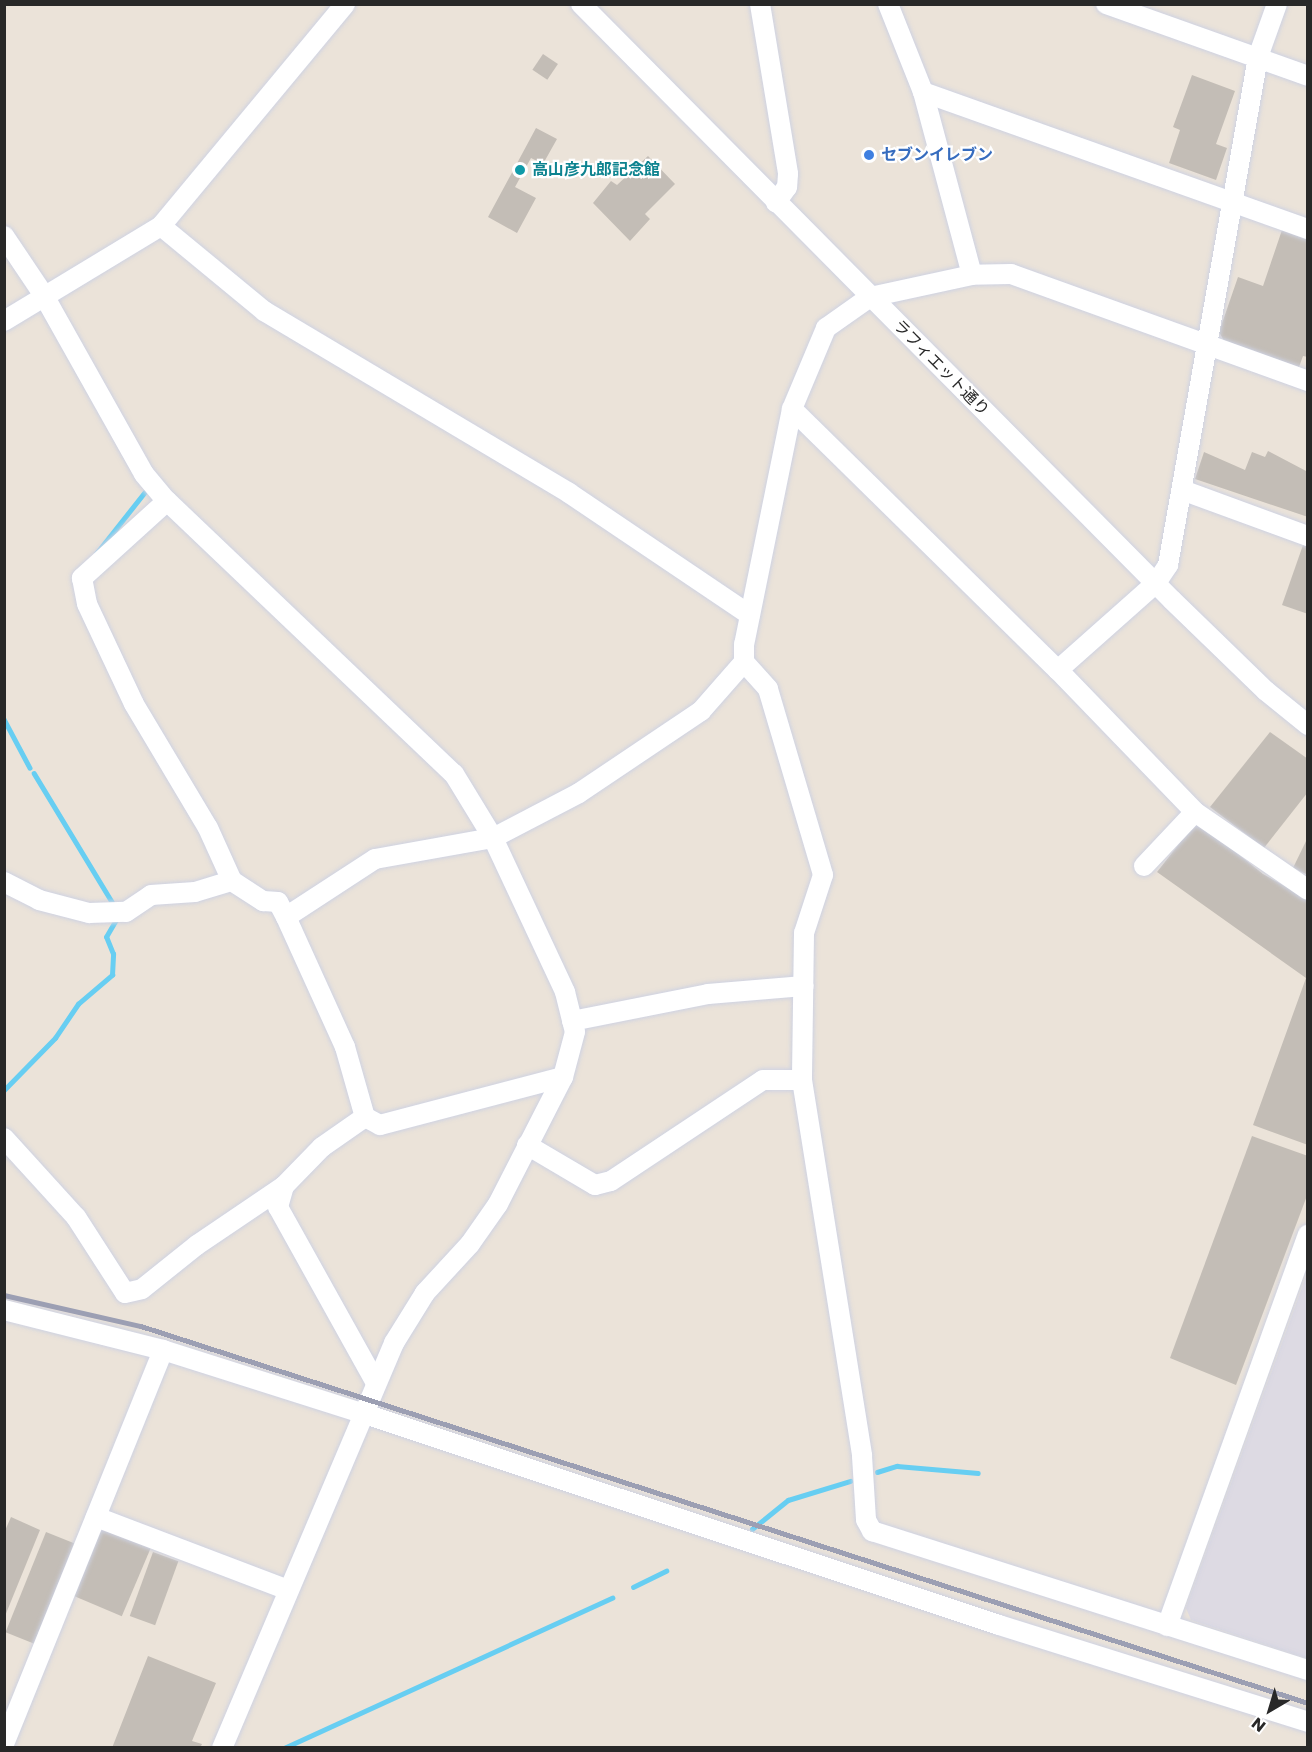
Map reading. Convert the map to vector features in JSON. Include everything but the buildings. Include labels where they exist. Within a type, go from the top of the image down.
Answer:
[{"type":"street","points":[[4,321],[43,294],[160,226],[345,4]]},
{"type":"street","name":"ラフィエット通り","points":[[581,4],[1156,583],[1266,691],[1308,726]]},
{"type":"street","points":[[760,4],[788,174],[787,188],[776,202]]},
{"type":"street","points":[[888,4],[923,92],[972,275]]},
{"type":"street","points":[[1106,4],[1308,76]]},
{"type":"street","points":[[1058,670],[1156,583],[1168,565],[1258,57],[1276,4]]},
{"type":"street","points":[[923,92],[1308,230]]},
{"type":"street","points":[[160,226],[264,311],[569,493],[750,615]]},
{"type":"street","points":[[4,236],[43,294],[144,474],[167,501],[454,774],[493,838],[565,992],[575,1032],[563,1077],[492,1212],[470,1244],[425,1293],[394,1343],[362,1413],[222,1748]]},
{"type":"street","points":[[286,917],[375,859],[493,838],[579,793],[648,750],[701,711],[744,662],[750,615],[792,409],[826,328],[870,297],[972,275],[1011,274],[1308,381]]},
{"type":"street","points":[[792,409],[1058,670],[1194,812],[1308,890]]},
{"type":"street","points":[[1182,490],[1308,536]]},
{"type":"street","points":[[167,501],[82,578],[87,604],[134,704],[208,828],[232,881],[263,902],[278,902],[345,1047],[365,1117],[380,1125],[563,1077]]},
{"type":"street","points":[[744,662],[768,689],[823,875],[804,933],[802,1080],[862,1456],[866,1520],[872,1531],[1308,1670]]},
{"type":"street","points":[[1144,866],[1194,812]]},
{"type":"street","points":[[4,882],[39,900],[89,913],[126,912],[151,895],[195,892],[232,881]]},
{"type":"street","points":[[573,1021],[708,994],[804,986]]},
{"type":"street","points":[[527,1146],[582,1181],[603,1183],[763,1080],[802,1080]]},
{"type":"street","points":[[4,1138],[76,1217],[124,1293],[142,1289],[197,1245],[284,1186],[322,1146],[365,1117]]},
{"type":"street","points":[[284,1186],[278,1207],[376,1383]]},
{"type":"street","points":[[1167,1626],[1308,1235]]},
{"type":"street","points":[[4,1310],[163,1350],[362,1413],[999,1625],[1308,1722]]},
{"type":"street","points":[[4,1744],[163,1350]]},
{"type":"street","points":[[96,1517],[288,1590]]},
{"type":"shaded area","points":[[1307,1274],[1307,1658],[1191,1620],[1186,1608]]},
{"type":"waterway","points":[[96,554],[144,493]]},
{"type":"waterway","points":[[4,719],[30,768]]},
{"type":"waterway","points":[[34,773],[114,905]]},
{"type":"waterway","points":[[4,1090],[55,1038],[78,1004],[112,975],[113,954],[106,937],[117,918]]},
{"type":"waterway","points":[[877,1472],[897,1466],[978,1473]]},
{"type":"waterway","points":[[752,1529],[788,1500],[850,1481]]},
{"type":"waterway","points":[[633,1587],[666,1571]]},
{"type":"waterway","points":[[284,1748],[612,1598]]},
{"type":"railway","points":[[4,1295],[141,1326],[1308,1703]]},
{"type":"place","name":"セブンイレブン","points":[[869,155]]},
{"type":"place","name":"高山彦九郎記念館","points":[[520,170]]}]
